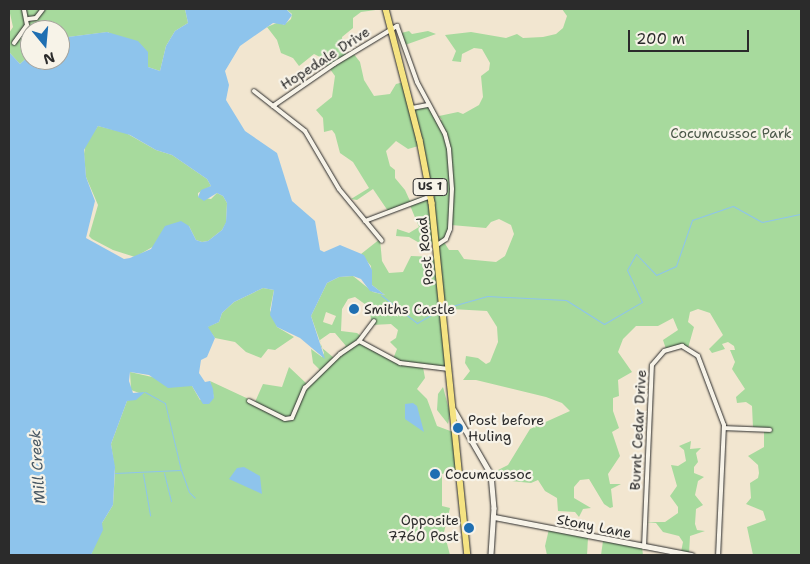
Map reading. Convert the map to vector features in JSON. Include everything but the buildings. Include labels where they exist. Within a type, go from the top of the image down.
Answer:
[{"type":"main road","name":"Post Road","points":[[386,9],[412,108],[431,196],[468,555]]},
{"type":"street","points":[[14,43],[26,28],[28,19],[24,9]]},
{"type":"street","points":[[28,19],[36,18],[43,9]]},
{"type":"street","points":[[390,30],[397,26],[428,104],[445,134],[450,156],[450,229],[446,239],[437,245]]},
{"type":"street","name":"Hopedale Drive","points":[[272,106],[390,30]]},
{"type":"street","points":[[254,90],[305,131],[339,189],[382,241]]},
{"type":"street","points":[[412,108],[428,104]]},
{"type":"street","points":[[365,221],[431,196]]},
{"type":"street","points":[[249,401],[290,419],[305,388],[340,354],[359,341],[374,321]]},
{"type":"street","points":[[359,341],[400,362],[449,369]]},
{"type":"street","name":"Burnt Cedar Drive","points":[[644,547],[652,370],[654,362],[664,351],[682,346],[695,353],[716,398],[724,428],[718,555]]},
{"type":"street","points":[[453,409],[491,474],[494,516],[491,555]]},
{"type":"street","points":[[724,428],[770,430]]},
{"type":"street","name":"Stony Lane","points":[[494,516],[691,555]]},
{"type":"green space","points":[[9,9],[185,9],[188,23],[175,31],[166,46],[160,71],[148,67],[108,32],[70,37],[70,20],[20,20],[20,64],[9,52],[9,33],[13,27]]},
{"type":"green space","name":"Cocumcussoc Park","points":[[286,9],[383,9],[361,12],[353,18],[353,28],[342,37],[343,50],[347,55],[353,53],[360,62],[364,80],[374,96],[390,94],[396,84],[404,82],[412,108],[428,105],[439,121],[442,120],[439,116],[458,112],[463,114],[479,105],[483,97],[481,76],[489,70],[490,63],[482,49],[474,48],[462,54],[461,62],[452,61],[456,51],[445,35],[471,32],[506,38],[517,34],[523,38],[543,37],[556,34],[563,28],[567,16],[562,9],[801,9],[801,555],[753,555],[747,527],[766,520],[763,511],[746,504],[751,498],[750,483],[758,478],[759,473],[758,465],[748,456],[764,447],[764,430],[753,428],[752,406],[746,402],[737,403],[736,397],[745,389],[732,369],[735,362],[730,350],[735,350],[734,346],[728,342],[722,344],[725,349],[712,353],[709,349],[723,335],[710,313],[698,309],[690,312],[688,322],[694,327],[688,348],[666,349],[663,340],[678,330],[673,318],[658,326],[636,326],[623,339],[618,352],[632,372],[618,380],[619,396],[613,398],[613,411],[619,428],[612,432],[620,456],[608,474],[610,484],[621,484],[611,489],[613,507],[610,508],[604,504],[589,479],[580,480],[574,487],[574,498],[591,508],[583,509],[579,517],[575,512],[558,511],[557,498],[545,491],[538,480],[531,483],[511,481],[507,475],[496,471],[508,465],[530,429],[570,411],[562,403],[546,397],[476,380],[463,380],[470,371],[465,363],[466,356],[478,358],[486,364],[490,362],[498,342],[497,327],[487,311],[444,309],[449,369],[423,367],[425,378],[417,389],[427,399],[437,426],[453,432],[460,469],[442,474],[442,506],[450,508],[444,532],[450,555],[91,555],[102,523],[113,505],[115,471],[111,444],[127,401],[142,394],[131,390],[130,372],[192,386],[200,400],[214,398],[210,381],[255,402],[263,384],[282,387],[289,367],[307,384],[320,370],[313,363],[311,349],[322,357],[324,353],[322,348],[334,358],[346,346],[335,333],[330,333],[320,340],[320,343],[311,316],[327,283],[339,277],[353,276],[373,292],[385,295],[372,285],[371,266],[361,254],[380,239],[382,261],[389,273],[403,272],[411,256],[437,257],[436,243],[423,245],[409,237],[396,236],[397,229],[409,233],[419,227],[409,203],[388,211],[373,189],[357,200],[351,199],[369,188],[353,162],[340,153],[335,134],[332,130],[324,132],[323,118],[316,110],[332,97],[335,76],[322,58],[314,54],[299,66],[293,58],[281,53],[277,40],[267,27],[279,22],[284,25],[291,19],[292,14]],"holes":[[[396,141],[408,149],[422,145],[431,194],[410,201],[405,190],[395,178],[395,170],[390,166],[386,151]],[[499,219],[511,225],[514,234],[505,256],[496,262],[464,259],[458,250],[449,250],[444,242],[451,225],[486,228],[491,222]],[[355,297],[369,307],[372,325],[391,324],[398,330],[396,338],[390,342],[397,349],[393,359],[360,341],[362,337],[357,333],[341,331],[342,309],[348,299]],[[326,312],[336,316],[332,325],[323,322]]]},
{"type":"green space","points":[[409,31],[412,34],[428,31],[436,34],[405,45],[401,33]]},
{"type":"green space","points":[[98,126],[126,133],[156,150],[172,155],[207,179],[211,186],[198,193],[198,197],[211,199],[217,193],[223,196],[227,203],[226,223],[222,230],[208,241],[202,242],[196,240],[189,226],[135,257],[113,250],[92,239],[89,236],[98,205],[86,177],[84,154],[86,142]]},
{"type":"green space","points":[[263,288],[274,290],[270,310],[277,327],[294,337],[275,350],[268,349],[261,358],[246,352],[235,342],[215,338],[207,327],[219,322],[222,313],[234,302]]},
{"type":"green space","points":[[443,387],[450,413],[448,424],[437,410],[438,394]]},
{"type":"green space","points":[[691,441],[690,449],[701,448],[696,453],[698,462],[694,467],[694,473],[704,477],[698,481],[695,495],[703,505],[696,509],[695,524],[697,530],[705,531],[690,536],[689,554],[681,552],[683,542],[679,536],[663,532],[656,523],[646,522],[665,522],[678,513],[678,507],[670,496],[677,486],[671,465],[678,466],[686,461],[684,450],[679,446]]},
{"type":"green space","points":[[549,529],[588,538],[587,555],[547,555],[545,546]]},
{"type":"green space","points":[[603,541],[642,547],[643,555],[601,555]]},
{"type":"water","name":"Mill Creek","points":[[185,9],[286,9],[292,15],[285,25],[273,23],[240,46],[225,71],[229,85],[226,100],[245,131],[277,153],[292,201],[315,221],[320,250],[324,252],[340,245],[364,255],[372,270],[372,285],[385,295],[370,291],[361,279],[353,276],[339,277],[327,283],[311,316],[325,359],[300,338],[277,327],[270,315],[274,290],[263,288],[234,302],[222,313],[219,322],[208,327],[215,338],[207,357],[201,360],[199,373],[205,382],[210,381],[213,389],[214,398],[209,404],[203,404],[192,386],[168,388],[149,375],[130,372],[129,381],[133,393],[145,392],[136,400],[127,401],[111,444],[115,467],[113,505],[102,523],[103,530],[91,555],[9,555],[9,52],[20,64],[20,70],[70,70],[70,37],[107,32],[138,41],[148,52],[148,67],[160,71],[166,46],[175,31],[188,23]],"holes":[[[98,126],[130,135],[156,150],[172,155],[207,179],[211,186],[201,190],[198,197],[204,201],[217,193],[223,196],[227,203],[226,222],[222,230],[208,241],[202,242],[196,240],[189,226],[181,221],[165,226],[151,249],[124,259],[86,238],[95,201],[86,177],[84,150]]]},
{"type":"water","points":[[413,403],[417,406],[424,432],[405,419],[405,404]]},
{"type":"water","points":[[244,467],[260,476],[262,494],[229,479],[237,468]]},
{"type":"waterway","points":[[445,308],[487,296],[566,300],[604,324],[642,302],[627,270],[636,254],[656,275],[676,266],[692,220],[733,206],[762,222],[801,214]]},
{"type":"waterway","points":[[381,295],[417,323],[441,309]]},
{"type":"waterway","points":[[145,392],[165,403],[181,470],[189,492],[195,498]]},
{"type":"waterway","points":[[115,473],[180,470]]},
{"type":"waterway","points":[[164,473],[171,501]]},
{"type":"waterway","points":[[143,474],[150,515]]},
{"type":"place","name":"Smiths Castle","points":[[354,309]]},
{"type":"place","name":"Post before Huling","points":[[458,428]]},
{"type":"place","name":"Cocumcussoc","points":[[435,474]]},
{"type":"place","name":"Opposite 7760 Post","points":[[469,528]]}]
